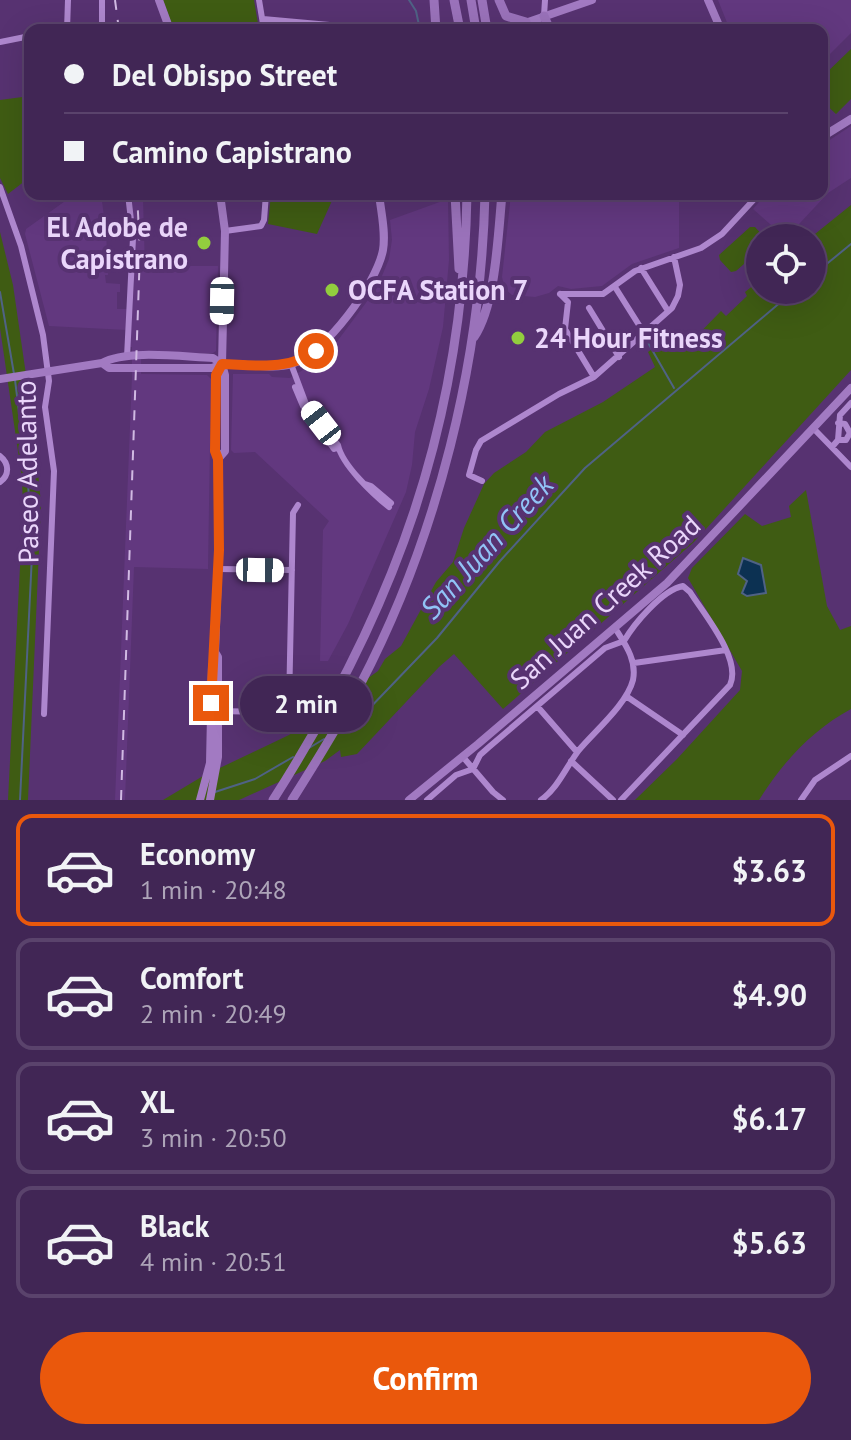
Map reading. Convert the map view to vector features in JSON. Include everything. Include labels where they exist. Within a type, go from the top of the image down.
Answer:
[{"type":"highway","points":[[434,0],[436,24]]},
{"type":"highway","points":[[454,0],[459,24]]},
{"type":"highway","points":[[471,0],[475,24]]},
{"type":"highway","points":[[482,0],[486,24]]},
{"type":"highway","points":[[499,0],[506,16],[526,22]]},
{"type":"highway","points":[[543,24],[544,16]]},
{"type":"highway","points":[[544,16],[547,24]]},
{"type":"highway","points":[[456,200],[460,301]]},
{"type":"highway","points":[[267,800],[277,794],[340,688],[371,626],[413,518],[438,435],[448,387],[466,249],[467,200]]},
{"type":"highway","points":[[292,800],[361,684],[418,551],[437,494],[458,416],[472,340],[481,276],[485,200]]},
{"type":"highway","points":[[472,340],[483,324],[495,262],[501,200]]},
{"type":"main road","points":[[159,0],[168,24]]},
{"type":"main road","points":[[521,24],[592,0]]},
{"type":"main road","points":[[708,0],[718,24]]},
{"type":"main road","points":[[828,133],[851,119]]},
{"type":"main road","points":[[210,800],[214,711],[212,657],[215,652],[218,569],[216,375],[222,364],[225,231],[221,200]]},
{"type":"main road","points":[[102,363],[113,369],[212,368],[222,364],[291,364],[309,356],[324,345],[377,272],[384,244],[380,200]]},
{"type":"main road","points":[[0,379],[102,363],[111,358],[213,358],[222,364]]},
{"type":"main road","name":"San Juan Creek Road","points":[[409,800],[667,583],[851,388]]},
{"type":"main road","points":[[200,800],[213,766]]},
{"type":"street","points":[[67,24],[68,0]]},
{"type":"street","points":[[102,0],[102,24]]},
{"type":"street","points":[[259,0],[263,24]]},
{"type":"street","points":[[544,16],[545,0]]},
{"type":"street","points":[[263,19],[318,24]]},
{"type":"street","points":[[0,42],[24,37]]},
{"type":"street","name":"Paseo Adelanto","points":[[0,187],[21,246],[43,335],[47,371],[45,407],[54,471],[44,714]]},
{"type":"street","points":[[127,357],[133,238],[129,200]]},
{"type":"street","points":[[225,231],[261,226],[266,200]]},
{"type":"street","points":[[594,377],[565,329],[568,302],[560,294],[603,294],[641,268],[675,260],[716,240],[753,200]]},
{"type":"street","points":[[482,481],[469,475],[481,441],[559,394],[594,377],[668,311],[678,296],[680,285],[675,260]]},
{"type":"street","points":[[641,268],[668,311]]},
{"type":"street","points":[[615,287],[644,333]]},
{"type":"street","points":[[589,308],[619,357]]},
{"type":"street","points":[[291,364],[297,395],[303,406],[334,449],[337,448],[365,484],[390,505]]},
{"type":"street","points":[[832,447],[838,440],[840,415],[851,403]]},
{"type":"street","points":[[838,423],[845,424],[850,433],[846,440],[838,440]]},
{"type":"street","points":[[814,429],[851,467]]},
{"type":"street","points":[[0,456],[6,461],[7,469],[6,477],[0,482]]},
{"type":"street","points":[[214,711],[278,712],[289,706],[293,513],[298,505]]},
{"type":"street","points":[[218,569],[292,570]]},
{"type":"street","points":[[427,800],[456,775],[473,769],[484,751],[605,648],[624,641],[630,627],[672,591],[683,586],[690,592],[732,661],[730,685],[621,800]]},
{"type":"street","points":[[541,800],[554,789],[577,752],[626,696],[633,681],[634,663],[615,628]]},
{"type":"street","points":[[634,663],[726,650]]},
{"type":"street","points":[[626,696],[683,735]]},
{"type":"street","points":[[537,706],[577,752]]},
{"type":"street","points":[[801,800],[815,780],[851,756]]},
{"type":"street","points":[[463,757],[503,800]]},
{"type":"street","points":[[571,761],[613,800]]},
{"type":"shaded area","points":[[718,0],[851,0],[851,33],[828,56],[828,24],[728,24]]},
{"type":"shaded area","points":[[851,126],[851,178],[828,193],[828,141]]},
{"type":"shaded area","points":[[67,200],[102,200],[106,231],[106,283],[120,284],[117,309],[127,309],[127,330],[49,326],[26,229]]},
{"type":"shaded area","points":[[129,200],[143,200],[145,269],[218,266],[216,351],[141,353],[141,374],[207,375],[211,379],[208,569],[134,567],[125,800],[115,800],[132,376],[130,347],[134,283]]},
{"type":"shaded area","points":[[448,200],[449,260],[443,327],[429,389],[415,432],[406,492],[348,624],[328,661],[320,661],[323,530],[329,521],[255,452],[234,453],[231,450],[233,374],[269,374],[290,378],[327,355],[377,288],[389,259],[392,240],[390,220]]},
{"type":"shaded area","points":[[510,200],[679,200],[679,248],[632,264],[602,286],[571,289],[558,286],[549,293],[535,297],[512,295],[505,289],[502,277]]},
{"type":"shaded area","points":[[761,200],[821,200],[799,224],[770,224],[753,209]]},
{"type":"green space","points":[[163,0],[254,0],[258,24],[172,24]]},
{"type":"green space","points":[[851,49],[851,99],[836,114],[828,107],[828,71]]},
{"type":"green space","points":[[24,97],[24,182],[8,194],[0,178],[0,100]]},
{"type":"green space","points":[[270,200],[332,200],[317,234],[268,224]]},
{"type":"green space","points":[[851,205],[851,370],[694,542],[503,709],[454,654],[357,754],[341,757],[340,750],[325,761],[239,800],[163,800],[203,776],[289,735],[378,671],[385,659],[401,646],[436,582],[453,562],[484,484],[494,473],[526,452],[545,432],[603,402],[655,367],[648,352],[659,344],[666,352],[676,343],[682,351],[721,311],[726,316],[746,297],[746,304],[826,304],[826,225]]},
{"type":"green space","points":[[746,231],[746,262],[731,272],[719,255]]},
{"type":"green space","points":[[0,232],[13,285],[34,430],[41,504],[28,800],[8,800],[23,508],[22,479],[0,328]]},
{"type":"green space","points":[[806,490],[827,606],[840,630],[851,626],[851,709],[823,727],[799,748],[759,800],[635,800],[740,690],[742,671],[688,578],[692,568],[745,514],[762,526],[791,517],[789,506]]},
{"type":"water","points":[[743,558],[761,565],[766,593],[747,596],[742,593],[747,581],[738,574]]},
{"type":"waterway","points":[[409,0],[419,24]]},
{"type":"waterway","name":"San Juan Creek","points":[[826,265],[851,244]]},
{"type":"waterway","points":[[0,292],[14,374]]},
{"type":"waterway","name":"San Juan Creek","points":[[340,730],[363,715],[437,638],[500,561],[585,468],[778,304]]},
{"type":"waterway","points":[[647,341],[674,388]]},
{"type":"waterway","points":[[15,380],[28,482],[32,555],[20,800]]},
{"type":"waterway","name":"San Juan Creek","points":[[309,748],[324,739]]},
{"type":"waterway","name":"San Juan Creek","points":[[215,792],[255,779],[293,757]]},
{"type":"railway","points":[[115,0],[118,24]]},
{"type":"railway","points":[[121,800],[140,251],[137,200]]},
{"type":"place","name":"El Adobe de Capistrano","points":[[204,243]]},
{"type":"place","name":"OCFA Station 7","points":[[332,290]]},
{"type":"place","name":"24 Hour Fitness","points":[[518,338]]},
{"type":"route","points":[[211,703],[219,550],[216,375],[222,364],[286,365],[316,351]]}]
